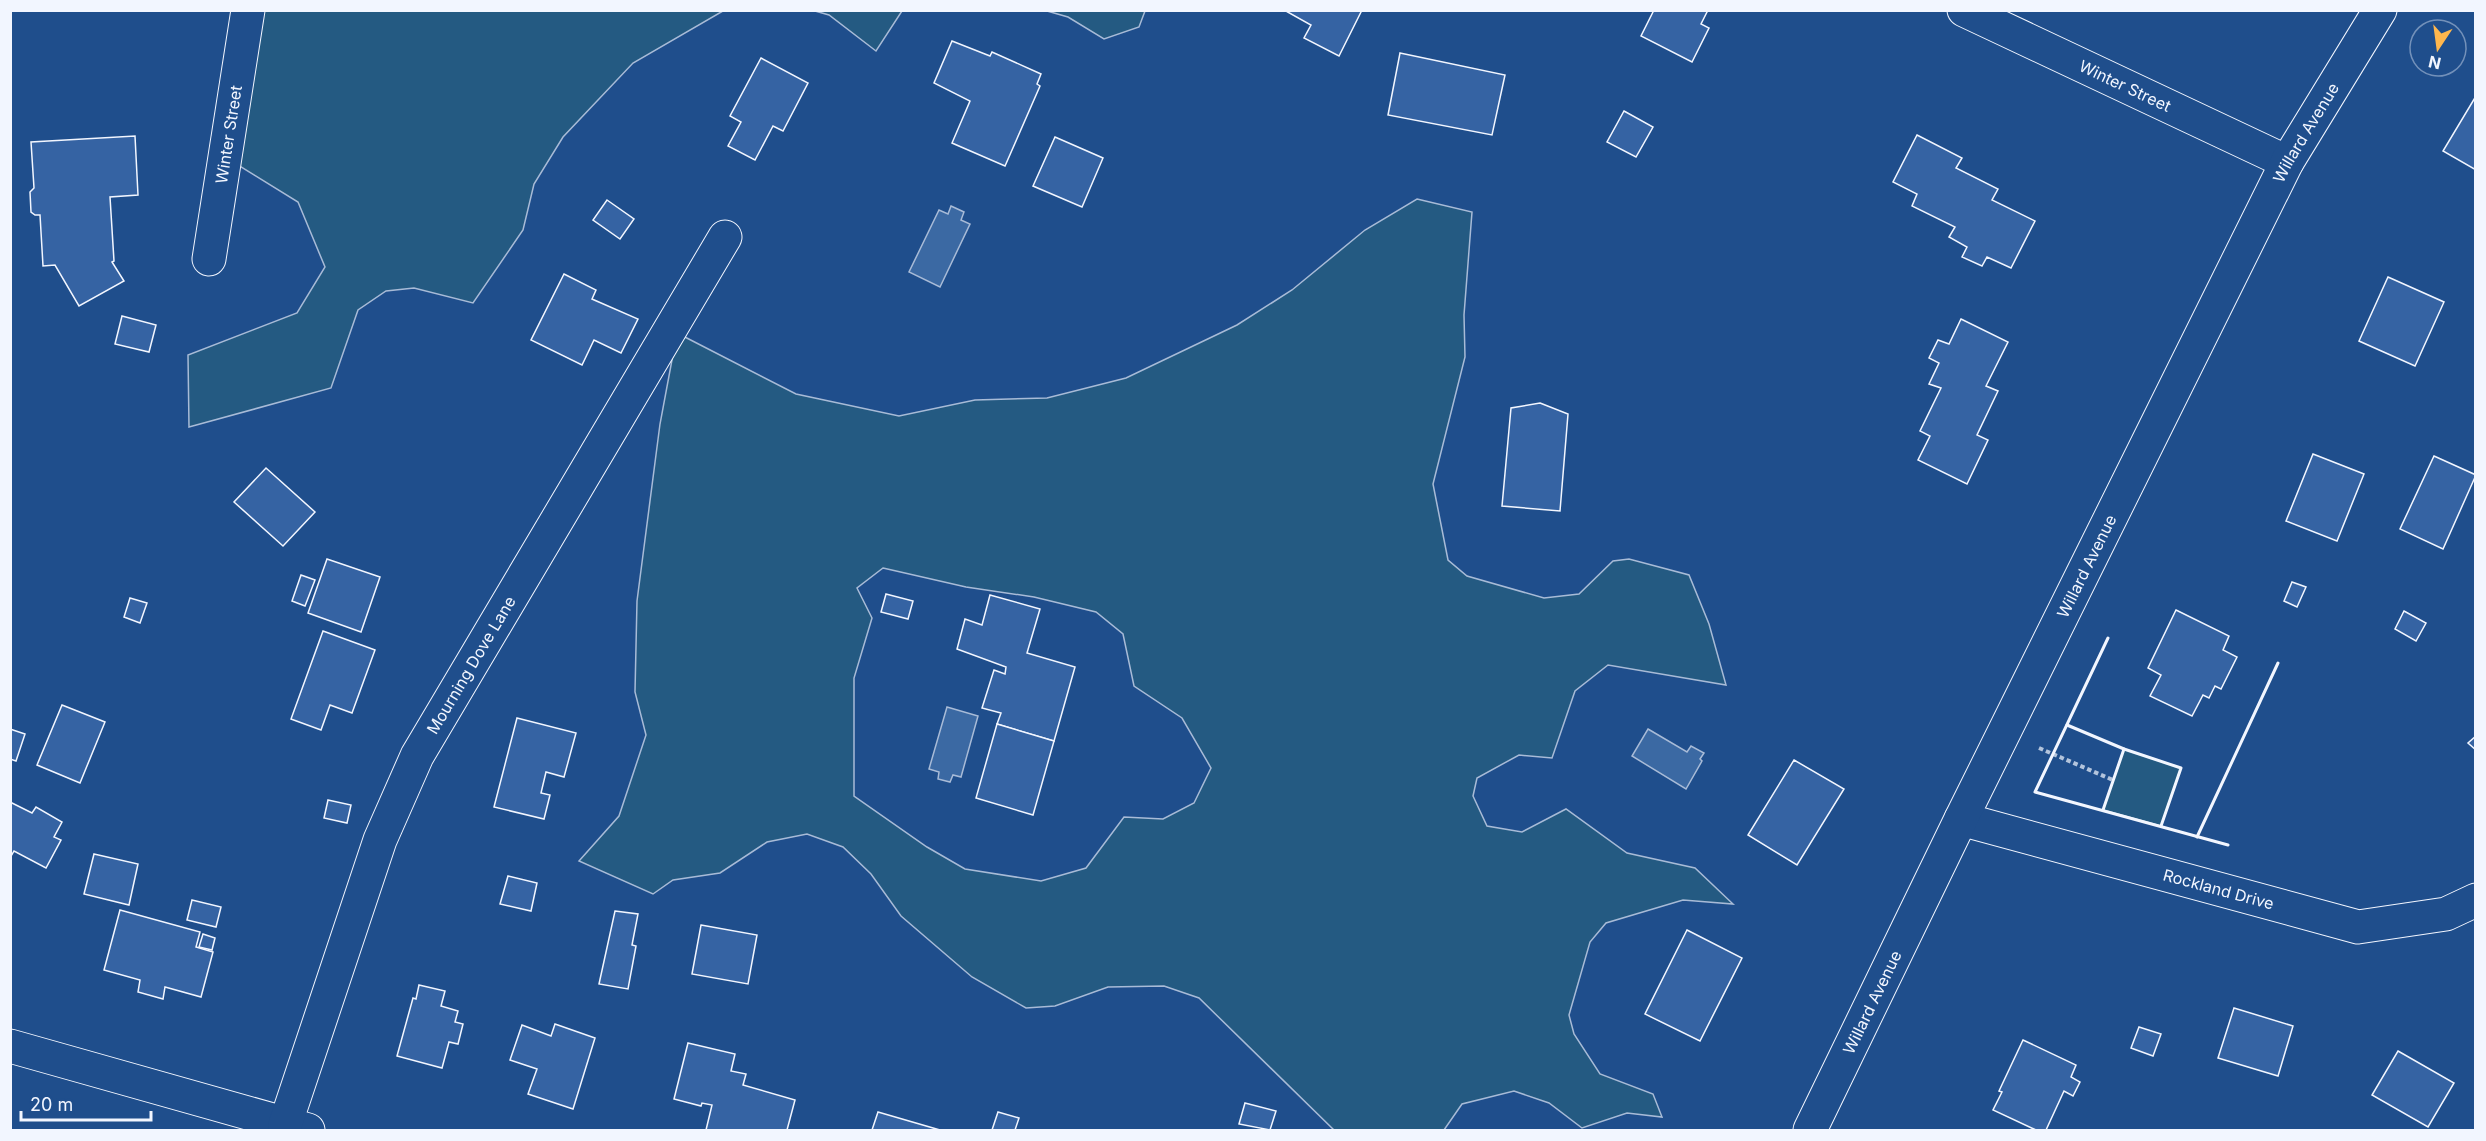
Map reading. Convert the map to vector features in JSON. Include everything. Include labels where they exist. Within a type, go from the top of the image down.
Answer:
[{"type":"street","name":"Winter Street","points":[[209,259],[248,10]]},
{"type":"street","name":"Winter Street","points":[[1964,10],[2288,162]]},
{"type":"street","name":"Willard Avenue","points":[[1810,1131],[1961,819],[2288,162],[2380,10]]},
{"type":"street","name":"Mourning Dove Lane","points":[[296,1128],[380,840],[417,756],[724,237]]},
{"type":"street","name":"Rockland Drive","points":[[1961,819],[2358,927],[2446,914],[2475,900]]},
{"type":"street","points":[[10,1046],[296,1128]]},
{"type":"path","points":[[2004,732],[2113,780]]},
{"type":"shaded area","points":[[244,11],[723,11],[633,63],[563,137],[534,184],[523,230],[473,303],[414,288],[386,291],[358,310],[331,388],[189,427],[188,355],[297,313],[325,267],[298,202],[220,154]]},
{"type":"shaded area","points":[[815,11],[902,11],[876,51],[829,15]]},
{"type":"shaded area","points":[[1047,11],[1145,11],[1139,27],[1104,39],[1068,17]]},
{"type":"shaded area","points":[[1417,199],[1472,212],[1464,315],[1465,357],[1433,484],[1448,560],[1467,576],[1544,598],[1579,594],[1613,561],[1629,559],[1689,575],[1709,624],[1726,685],[1608,665],[1575,691],[1552,758],[1519,755],[1477,778],[1473,796],[1487,826],[1522,832],[1566,809],[1627,853],[1695,868],[1733,904],[1683,900],[1606,923],[1590,942],[1569,1015],[1574,1034],[1600,1074],[1653,1094],[1662,1117],[1627,1113],[1582,1128],[1549,1103],[1514,1091],[1462,1104],[1444,1130],[1334,1130],[1199,998],[1164,986],[1108,987],[1055,1006],[1026,1008],[972,977],[901,916],[871,874],[843,847],[807,834],[767,842],[720,873],[673,880],[653,894],[579,861],[619,816],[646,735],[635,692],[637,601],[660,424],[677,333],[796,394],[899,416],[975,400],[1047,398],[1126,378],[1237,325],[1292,290],[1365,230]],"holes":[[[883,568],[966,587],[1034,597],[1096,612],[1123,634],[1134,686],[1182,718],[1211,768],[1194,803],[1163,819],[1124,817],[1086,868],[1041,881],[965,869],[927,847],[854,796],[854,678],[872,618],[857,588]]]},
{"type":"shaded area","points":[[951,206],[964,212],[961,220],[970,224],[940,287],[909,272],[939,210],[948,214]]},
{"type":"shaded area","points":[[947,707],[978,716],[961,777],[953,775],[950,782],[938,779],[939,772],[929,769]]},
{"type":"shaded area","points":[[1648,729],[1687,752],[1691,746],[1704,753],[1686,789],[1632,756]]},
{"type":"shaded area","points":[[2124,749],[2181,768],[2161,826],[2103,810]]},
{"type":"building","points":[[1284,10],[1362,10],[1339,56],[1304,38],[1311,25]]},
{"type":"building","points":[[1654,10],[1708,10],[1701,24],[1709,28],[1692,62],[1641,36]]},
{"type":"building","points":[[952,41],[990,56],[992,52],[1041,74],[1037,84],[1040,86],[1005,166],[952,143],[970,101],[934,83]]},
{"type":"building","points":[[1400,53],[1505,75],[1492,135],[1388,115]]},
{"type":"building","points":[[761,58],[808,83],[783,131],[773,126],[755,160],[728,146],[741,122],[730,116]]},
{"type":"building","points":[[2476,96],[2476,170],[2443,151]]},
{"type":"building","points":[[1624,111],[1653,127],[1636,157],[1607,142]]},
{"type":"building","points":[[1917,135],[1962,158],[1956,168],[1998,189],[1992,200],[2035,221],[2011,268],[1987,257],[1982,266],[1962,257],[1967,247],[1949,237],[1955,227],[1912,206],[1917,194],[1893,182]]},
{"type":"building","points":[[135,136],[138,195],[110,197],[114,261],[112,262],[124,281],[79,306],[55,265],[43,266],[40,215],[31,212],[30,192],[34,188],[31,142]]},
{"type":"building","points":[[1055,137],[1103,158],[1082,207],[1033,186]]},
{"type":"building","points":[[607,200],[634,219],[620,239],[593,220]]},
{"type":"building","points":[[564,274],[596,290],[592,299],[638,319],[621,353],[594,340],[582,365],[531,340]]},
{"type":"building","points":[[2388,277],[2444,302],[2415,366],[2359,341]]},
{"type":"building","points":[[122,316],[156,325],[149,352],[115,344]]},
{"type":"building","points":[[1961,319],[2008,342],[1986,386],[1998,391],[1977,435],[1988,440],[1967,484],[1918,460],[1930,436],[1920,431],[1941,388],[1929,384],[1939,363],[1929,358],[1938,340],[1949,344]]},
{"type":"building","points":[[1540,403],[1568,414],[1560,511],[1502,506],[1511,408]]},
{"type":"building","points":[[2313,454],[2364,474],[2337,541],[2286,521]]},
{"type":"building","points":[[2434,456],[2476,475],[2443,549],[2400,529]]},
{"type":"building","points":[[266,468],[315,512],[283,546],[234,502]]},
{"type":"building","points":[[327,559],[380,577],[361,632],[308,613]]},
{"type":"building","points":[[301,575],[315,580],[305,606],[292,601]]},
{"type":"building","points":[[2292,582],[2306,587],[2297,607],[2284,601]]},
{"type":"building","points":[[886,594],[913,601],[908,619],[881,612]]},
{"type":"building","points":[[990,595],[1040,609],[1027,653],[1075,667],[1054,741],[997,724],[1001,713],[982,708],[994,670],[1005,674],[1006,667],[957,649],[965,619],[982,625]]},
{"type":"building","points":[[130,598],[147,603],[140,623],[124,617]]},
{"type":"building","points":[[2176,610],[2229,636],[2223,650],[2237,657],[2221,689],[2215,686],[2209,698],[2203,695],[2192,716],[2150,696],[2161,675],[2148,668]]},
{"type":"building","points":[[2404,611],[2426,623],[2416,641],[2395,629]]},
{"type":"building","points":[[323,631],[375,650],[352,713],[330,705],[321,730],[291,719]]},
{"type":"building","points":[[62,705],[105,722],[80,783],[37,765]]},
{"type":"building","points":[[517,718],[576,733],[564,777],[546,772],[541,793],[550,795],[544,819],[494,807]]},
{"type":"building","points":[[997,724],[1054,741],[1033,815],[976,798]]},
{"type":"building","points":[[10,729],[25,734],[16,761],[10,759]]},
{"type":"building","points":[[2476,736],[2476,750],[2468,743]]},
{"type":"building","points":[[1794,760],[1844,789],[1797,865],[1748,835]]},
{"type":"building","points":[[328,800],[351,805],[347,823],[324,818]]},
{"type":"building","points":[[10,802],[32,813],[36,807],[62,822],[54,837],[61,840],[46,868],[14,851],[10,858]]},
{"type":"building","points":[[94,854],[138,864],[129,905],[84,894]]},
{"type":"building","points":[[508,876],[537,883],[531,911],[500,904]]},
{"type":"building","points":[[192,900],[221,907],[216,927],[187,920]]},
{"type":"building","points":[[120,910],[200,932],[196,947],[213,952],[201,997],[165,987],[163,999],[138,992],[140,980],[104,970]]},
{"type":"building","points":[[615,911],[638,914],[632,945],[636,946],[628,989],[599,984]]},
{"type":"building","points":[[701,925],[757,935],[748,984],[692,974]]},
{"type":"building","points":[[1687,930],[1742,958],[1700,1041],[1645,1014]]},
{"type":"building","points":[[203,934],[215,938],[212,950],[199,947]]},
{"type":"building","points":[[419,985],[445,991],[441,1006],[458,1011],[455,1022],[463,1024],[458,1044],[449,1042],[442,1068],[397,1056],[413,998],[416,999]]},
{"type":"building","points":[[2234,1008],[2293,1026],[2278,1076],[2218,1058]]},
{"type":"building","points":[[555,1024],[595,1038],[573,1109],[528,1094],[537,1069],[510,1060],[522,1025],[551,1036]]},
{"type":"building","points":[[2139,1027],[2161,1034],[2153,1056],[2131,1048]]},
{"type":"building","points":[[2023,1040],[2076,1065],[2071,1077],[2080,1082],[2073,1096],[2064,1091],[2046,1130],[2036,1130],[1993,1110],[2002,1092],[1999,1091]]},
{"type":"building","points":[[688,1043],[735,1054],[731,1071],[746,1074],[743,1085],[795,1100],[787,1130],[706,1130],[712,1105],[702,1103],[701,1106],[674,1099]]},
{"type":"building","points":[[2398,1051],[2454,1083],[2428,1127],[2372,1095]]},
{"type":"building","points":[[1245,1103],[1276,1111],[1270,1130],[1239,1124]]},
{"type":"building","points":[[878,1112],[940,1130],[872,1130]]},
{"type":"building","points":[[998,1112],[1019,1118],[1015,1130],[992,1130]]},
{"type":"wall","points":[[2108,638],[2035,792],[2228,845]]},
{"type":"wall","points":[[2197,837],[2278,663]]},
{"type":"wall","points":[[2067,725],[2124,749],[2181,768],[2161,826]]},
{"type":"wall","points":[[2103,810],[2124,749]]}]
